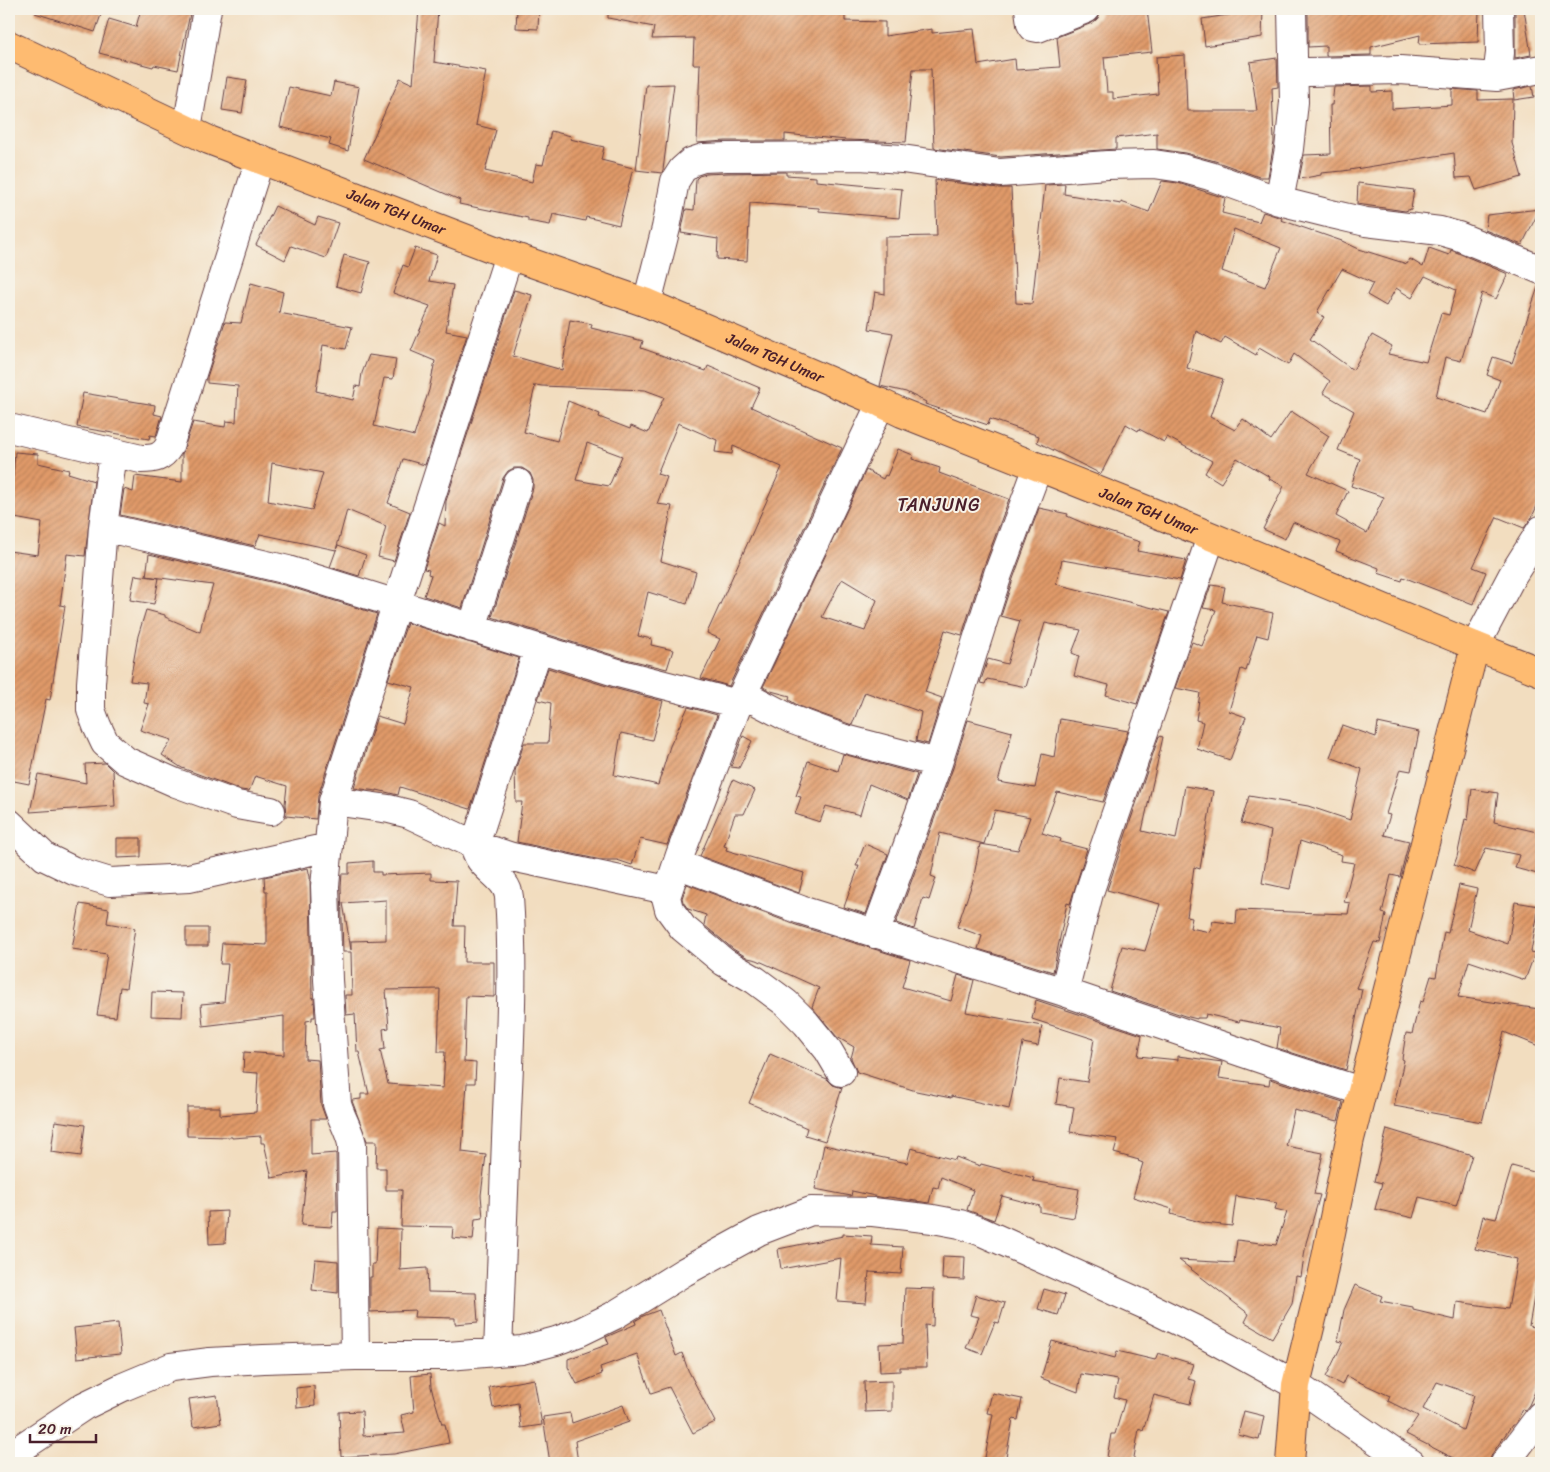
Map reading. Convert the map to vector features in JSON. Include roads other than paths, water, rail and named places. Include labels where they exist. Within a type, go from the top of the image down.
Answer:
[{"type":"main road","name":"Jalan TGH Umar","points":[[9,45],[187,129],[260,159],[509,255],[647,304],[881,403],[902,414],[1038,467],[1541,672]]},
{"type":"main road","points":[[1290,1463],[1296,1385],[1321,1282],[1361,1091],[1475,646]]},
{"type":"street","points":[[187,129],[207,9]]},
{"type":"street","points":[[1029,9],[1031,24],[1033,27],[1038,28],[1086,9]]},
{"type":"street","points":[[1279,201],[1291,133],[1294,102],[1292,9]]},
{"type":"street","points":[[1497,77],[1500,53],[1499,9]]},
{"type":"street","points":[[1294,70],[1308,72],[1400,70],[1497,77],[1541,69]]},
{"type":"street","points":[[647,304],[666,228],[675,181],[682,170],[691,162],[703,158],[860,156],[902,159],[1000,173],[1107,165],[1154,164],[1181,168],[1210,176],[1279,201],[1366,222],[1440,231],[1472,241],[1541,270]]},
{"type":"street","points":[[9,428],[113,453],[151,459],[159,458],[166,452],[260,159]]},
{"type":"street","points":[[355,1356],[352,1144],[349,1130],[340,1117],[337,1104],[328,971],[325,886],[331,824],[396,604],[509,255]]},
{"type":"street","points":[[841,1072],[828,1050],[806,1023],[786,1003],[755,980],[724,962],[683,928],[666,902],[667,890],[741,699],[881,403]]},
{"type":"street","points":[[113,453],[104,527],[91,683],[91,710],[96,726],[105,743],[126,761],[176,783],[237,805],[271,811]]},
{"type":"street","points":[[875,934],[938,763],[998,574],[1038,467]]},
{"type":"street","points":[[472,628],[518,483]]},
{"type":"street","points":[[104,527],[288,570],[618,673],[741,699],[842,738],[938,763]]},
{"type":"street","points":[[1475,646],[1504,590],[1541,530]]},
{"type":"street","points":[[1064,992],[1102,854],[1211,537]]},
{"type":"street","points":[[498,1352],[511,1034],[512,966],[509,894],[503,883],[475,853],[475,845],[538,649]]},
{"type":"street","points":[[9,823],[45,857],[74,871],[110,882],[189,878],[331,824],[389,809],[409,814],[475,845],[512,857],[667,890]]},
{"type":"street","points":[[677,864],[801,910],[1064,992],[1361,1091]]},
{"type":"street","points":[[9,1456],[84,1406],[171,1367],[210,1362],[355,1356],[448,1356],[522,1350],[580,1332],[613,1316],[684,1272],[759,1231],[811,1211],[836,1211],[873,1212],[933,1219],[960,1224],[982,1232],[1144,1304],[1196,1330],[1296,1385],[1411,1463]]},
{"type":"street","points":[[1505,1463],[1541,1415]]},
{"type":"district","name":"TANJUNG","points":[[939,505]]}]
